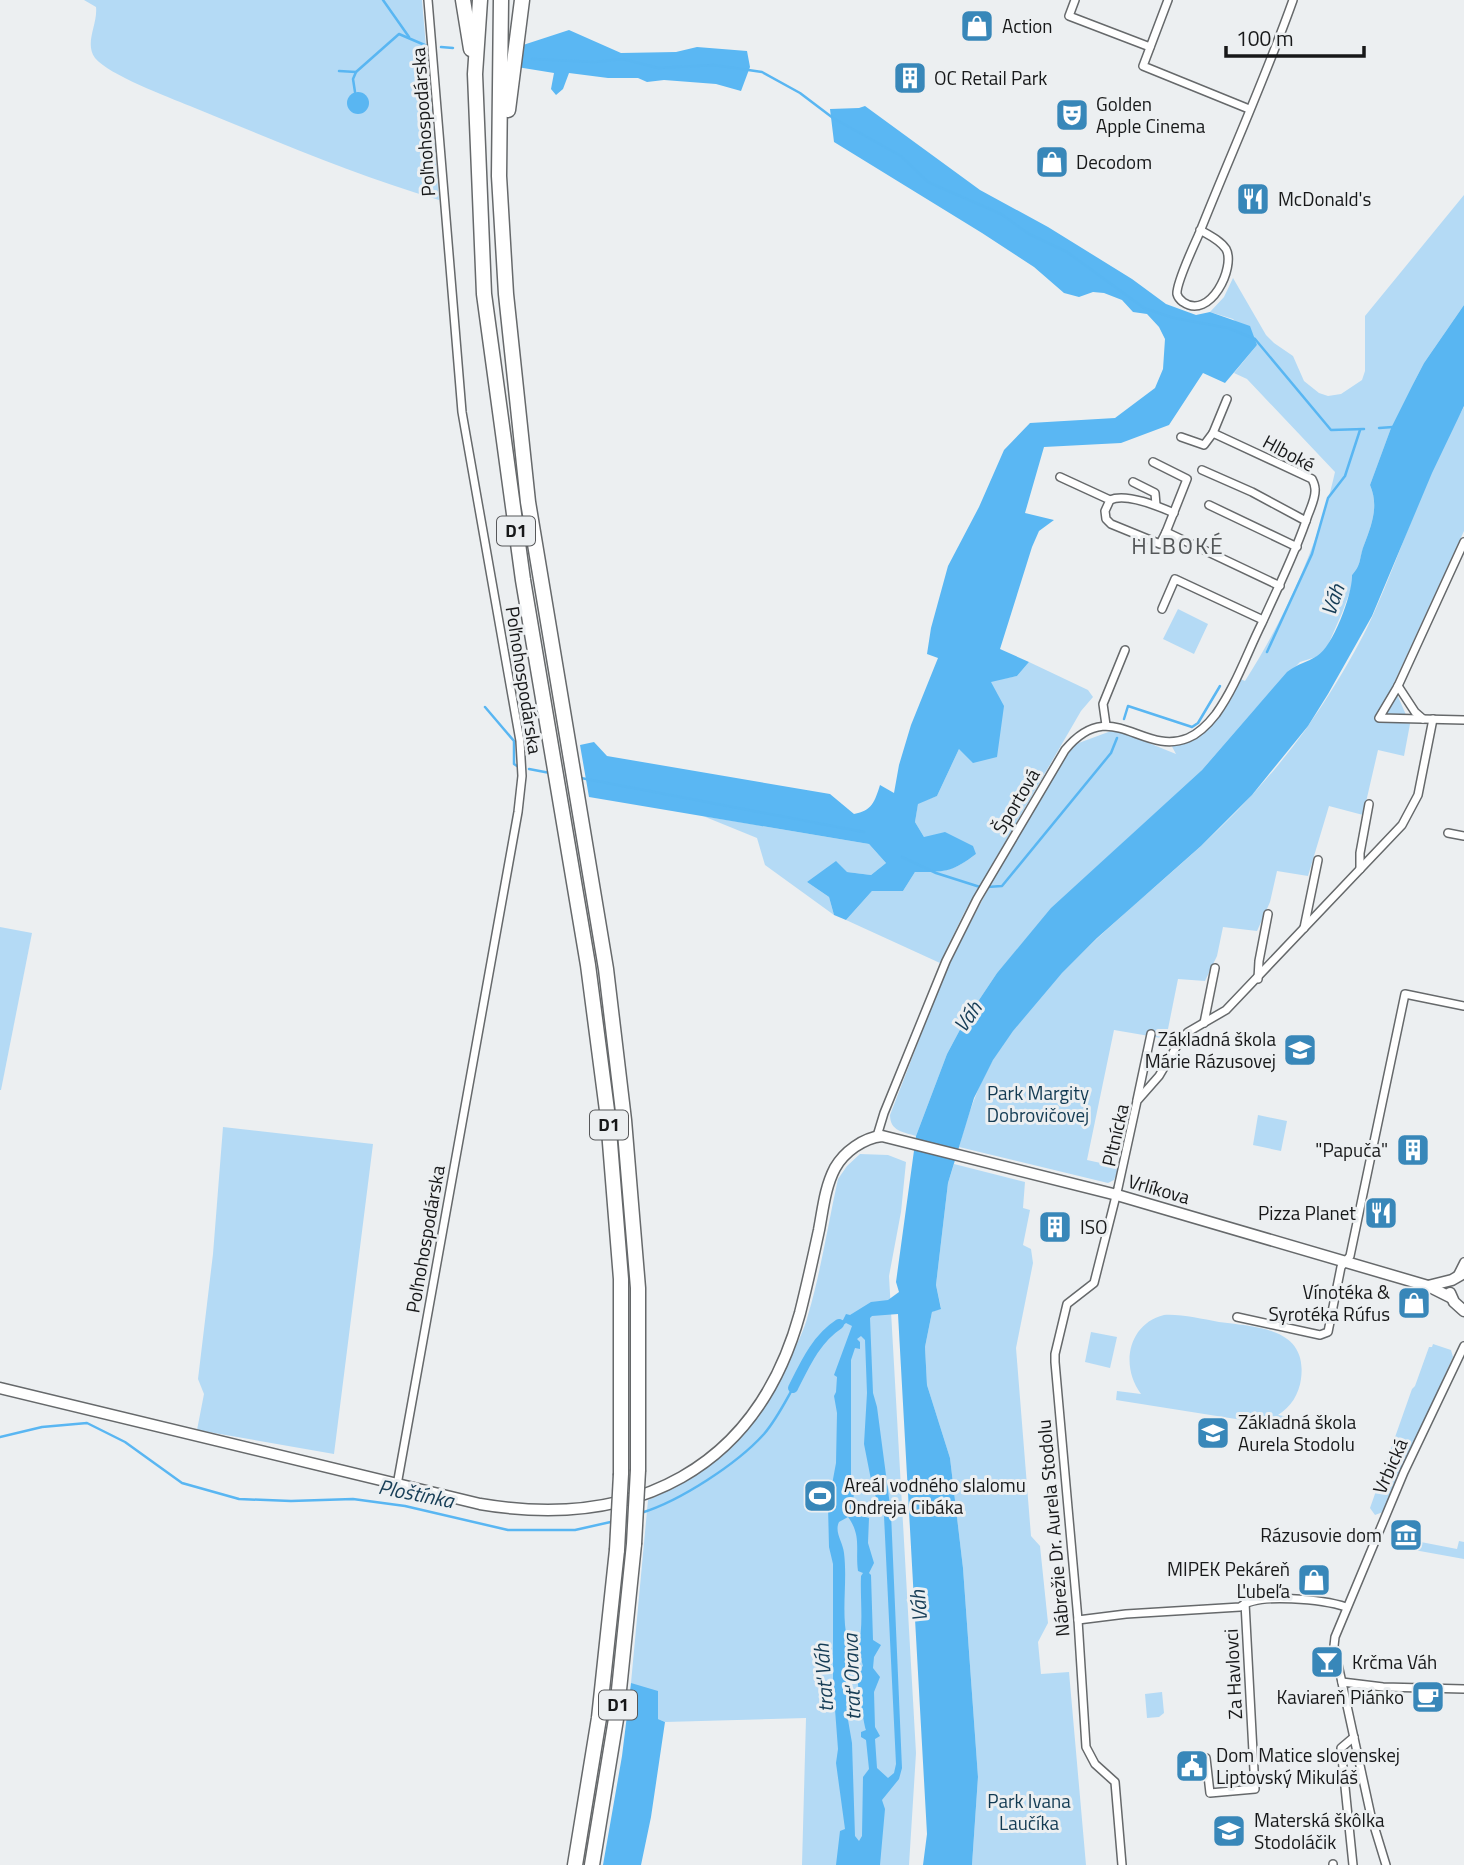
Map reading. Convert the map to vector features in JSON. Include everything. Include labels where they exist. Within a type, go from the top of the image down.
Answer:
[{"type":"highway","points":[[463,0],[475,74]]},
{"type":"highway","name":"D1","points":[[480,0],[475,74],[484,294],[523,580],[588,965],[613,1171],[622,1337],[621,1474],[617,1550],[599,1718],[575,1865]]},
{"type":"highway","name":"D1","points":[[501,0],[499,176],[506,294],[528,502],[606,969],[629,1168],[638,1288],[638,1470],[634,1544],[616,1719],[592,1865]]},
{"type":"highway","points":[[499,176],[522,0]]},
{"type":"street","name":"Poľnohospodárska","points":[[397,1485],[518,812],[522,765],[462,412],[428,0]]},
{"type":"street","points":[[1075,0],[1069,16],[1150,47]]},
{"type":"street","points":[[1168,0],[1143,66],[1249,109]]},
{"type":"street","points":[[1200,230],[1223,245],[1228,258],[1215,295],[1198,307],[1184,303],[1177,292],[1200,230],[1293,0]]},
{"type":"street","points":[[1181,437],[1204,445],[1213,433],[1227,399]]},
{"type":"street","name":"Hlboké","points":[[1213,433],[1312,479],[1316,488],[1297,547],[1263,620]]},
{"type":"street","points":[[1110,500],[1105,511],[1106,519],[1111,524],[1160,544],[1187,479],[1153,461]]},
{"type":"street","points":[[1202,470],[1252,492],[1306,521]]},
{"type":"street","points":[[1060,477],[1110,500],[1119,497],[1156,505],[1174,513]]},
{"type":"street","points":[[1133,482],[1155,493],[1156,505]]},
{"type":"street","points":[[1209,505],[1297,547]]},
{"type":"street","points":[[1166,532],[1280,586]]},
{"type":"street","points":[[1464,542],[1398,687],[1379,718],[1464,720]]},
{"type":"street","points":[[1125,650],[1104,704],[1106,726],[1126,729],[1156,740],[1178,741],[1190,737],[1208,723],[1224,702],[1263,620],[1175,579],[1162,610]]},
{"type":"street","points":[[1398,687],[1423,719]]},
{"type":"street","name":"Pltnícka","points":[[1117,1195],[1137,1101],[1159,1076],[1181,1039],[1226,1010],[1402,825],[1418,795],[1433,719]]},
{"type":"street","name":"Športová","points":[[877,1136],[884,1112],[946,961],[977,899],[1065,750],[1072,741],[1087,731],[1106,726]]},
{"type":"street","points":[[1360,869],[1360,853],[1369,804]]},
{"type":"street","points":[[1448,833],[1464,836]]},
{"type":"street","points":[[1304,928],[1318,860]]},
{"type":"street","points":[[1258,978],[1268,914]]},
{"type":"street","points":[[1204,1023],[1215,968]]},
{"type":"street","points":[[1237,1317],[1320,1335],[1326,1334],[1341,1268],[1348,1262],[1405,994],[1464,1006]]},
{"type":"street","points":[[1137,1101],[1151,1034]]},
{"type":"street","points":[[0,1388],[496,1507],[572,1510],[608,1505],[647,1494],[699,1467],[739,1430],[768,1389],[785,1356],[799,1316],[834,1170],[855,1147],[877,1136]]},
{"type":"street","name":"Vrlíkova","points":[[877,1136],[903,1140],[1117,1195],[1348,1262],[1428,1286],[1450,1297],[1464,1311]]},
{"type":"street","name":"Nábrežie Dr. Aurela Stodolu","points":[[1117,1195],[1094,1283],[1067,1304],[1055,1354],[1086,1747],[1095,1764],[1113,1779],[1115,1785],[1122,1865]]},
{"type":"street","points":[[1450,1297],[1449,1288],[1464,1262]]},
{"type":"street","points":[[1428,1286],[1458,1276]]},
{"type":"street","name":"Vrbická","points":[[1386,1865],[1371,1816],[1335,1637],[1404,1472],[1464,1346]]},
{"type":"street","name":"Za Havlovci","points":[[1078,1620],[1126,1614],[1240,1607],[1245,1603],[1270,1600],[1318,1600],[1346,1607]]},
{"type":"street","name":"Za Havlovci","points":[[1206,1758],[1210,1793],[1255,1789],[1245,1603]]},
{"type":"street","points":[[1342,1682],[1383,1687],[1464,1689]]},
{"type":"street","points":[[1353,1865],[1341,1748],[1354,1737]]},
{"type":"green space","points":[[84,0],[422,0],[439,200],[313,156],[125,78],[95,58],[91,40],[96,7]]},
{"type":"green space","points":[[1464,195],[1464,305],[1424,363],[1391,428],[1370,485],[1374,500],[1372,522],[1359,564],[1352,575],[1352,586],[1328,645],[1319,656],[1300,662],[1202,770],[1052,908],[997,973],[963,1024],[947,1054],[916,1136],[898,1130],[892,1124],[890,1115],[948,965],[994,878],[1065,756],[1076,744],[1111,731],[1124,733],[1176,754],[1168,739],[1180,737],[1200,725],[1215,708],[1235,677],[1245,681],[1273,633],[1310,553],[1335,472],[1247,379],[1234,373],[1257,345],[1233,319],[1210,312],[1224,297],[1233,278],[1266,335],[1293,356],[1304,381],[1319,393],[1328,396],[1341,394],[1362,380],[1365,371],[1365,316]]},
{"type":"green space","name":"Park Margity Dobrovičovej","points":[[1464,407],[1464,531],[1393,685],[1410,724],[1404,756],[1378,750],[1363,815],[1329,806],[1308,876],[1277,871],[1270,902],[1257,931],[1223,927],[1217,956],[1205,981],[1178,979],[1167,1034],[1161,1038],[1114,1030],[1087,1160],[1119,1167],[1114,1180],[1108,1183],[959,1147],[988,1068],[1038,999],[1090,946],[1229,819],[1282,761],[1315,717],[1367,628],[1427,483]]},
{"type":"green space","points":[[1178,609],[1208,624],[1194,654],[1163,639]]},
{"type":"green space","points":[[1029,662],[1088,690],[1093,697],[1081,711],[964,913],[940,963],[846,920],[872,891],[903,891],[915,872],[947,870],[976,854],[924,837],[915,822],[918,803],[937,796],[991,681],[1017,676]]},
{"type":"green space","points":[[703,816],[869,844],[886,863],[871,875],[847,872],[807,882],[829,897],[834,915],[765,865],[757,838]]},
{"type":"green space","points":[[0,927],[32,933],[1,1090],[0,1090]]},
{"type":"green space","points":[[1258,1115],[1287,1121],[1281,1151],[1253,1145]]},
{"type":"green space","points":[[223,1127],[373,1144],[334,1454],[197,1430],[204,1394],[198,1379],[213,1254]]},
{"type":"green space","name":"Areál vodného slalomu Ondreja Cibáka","points":[[860,1154],[888,1155],[906,1162],[901,1212],[889,1276],[916,1753],[909,1865],[802,1865],[806,1718],[665,1722],[658,1719],[631,1683],[648,1500],[673,1488],[715,1461],[749,1426],[777,1384],[800,1338],[813,1298],[838,1179]]},
{"type":"green space","name":"Park Ivana Laučíka","points":[[954,1164],[1025,1182],[1023,1208],[1030,1210],[1023,1245],[1031,1249],[1033,1263],[1016,1348],[1031,1536],[1040,1546],[1048,1623],[1038,1642],[1041,1674],[1069,1672],[1086,1865],[972,1865],[978,1777],[963,1568],[950,1458],[927,1385],[925,1347],[932,1312],[941,1308],[936,1285],[948,1183]]},
{"type":"green space","points":[[1164,1315],[1263,1329],[1288,1339],[1301,1362],[1301,1379],[1294,1400],[1278,1415],[1295,1418],[1293,1428],[1116,1400],[1117,1391],[1141,1394],[1131,1371],[1131,1347],[1142,1327]]},
{"type":"green space","points":[[1091,1332],[1117,1337],[1110,1368],[1085,1362]]},
{"type":"green space","points":[[1433,1344],[1451,1350],[1453,1357],[1383,1512],[1375,1515],[1370,1508],[1412,1389],[1429,1347]]},
{"type":"green space","points":[[1395,1537],[1457,1549],[1459,1541],[1464,1542],[1464,1559],[1392,1546]]},
{"type":"green space","points":[[1162,1692],[1164,1713],[1159,1717],[1147,1718],[1145,1694]]},
{"type":"shaded area","points":[[569,30],[621,53],[676,52],[697,47],[747,51],[750,67],[741,91],[716,84],[664,80],[647,82],[638,78],[608,78],[569,73],[563,89],[556,95],[551,89],[554,73],[517,67],[520,46]]},
{"type":"shaded area","points":[[865,106],[980,190],[1048,227],[1132,279],[1166,304],[1196,315],[1210,312],[1250,326],[1257,345],[1225,383],[1203,373],[1169,425],[1121,443],[1044,447],[1025,513],[1054,520],[1039,531],[1032,547],[1000,649],[1029,662],[1017,676],[991,682],[1004,706],[997,757],[973,763],[959,749],[937,796],[918,804],[915,822],[924,837],[945,832],[973,846],[976,854],[947,870],[915,872],[903,891],[872,891],[846,920],[834,915],[829,897],[807,882],[836,861],[847,872],[871,875],[886,863],[869,844],[589,797],[580,745],[594,742],[607,756],[830,794],[854,814],[872,804],[880,785],[894,793],[911,725],[938,658],[927,654],[931,628],[948,566],[979,507],[1004,450],[1030,423],[1115,418],[1155,388],[1163,369],[1165,339],[1159,327],[1147,314],[1133,312],[1122,300],[1104,293],[1093,292],[1079,297],[1064,293],[1034,267],[834,142],[830,109]]},
{"type":"shaded area","points":[[631,1683],[658,1691],[658,1719],[665,1722],[651,1817],[641,1865],[603,1865],[622,1756]]},
{"type":"water","points":[[358,92],[366,95],[369,103],[366,111],[358,114],[350,111],[347,103],[350,95]]},
{"type":"water","name":"Váh","points":[[1464,305],[1464,406],[1432,473],[1372,616],[1328,694],[1308,726],[1252,795],[1201,846],[1097,938],[1062,973],[1013,1031],[993,1060],[974,1098],[948,1183],[936,1285],[941,1309],[932,1312],[925,1347],[927,1385],[950,1458],[963,1568],[978,1777],[972,1865],[923,1865],[927,1834],[898,1314],[870,1318],[873,1393],[891,1513],[902,1768],[899,1779],[882,1800],[885,1809],[880,1865],[836,1865],[840,1831],[845,1829],[836,1763],[838,1749],[833,1683],[833,1564],[829,1547],[828,1506],[836,1463],[837,1413],[834,1396],[837,1377],[834,1375],[852,1326],[846,1323],[830,1336],[829,1327],[843,1320],[846,1314],[850,1315],[871,1302],[888,1300],[899,1292],[896,1282],[916,1136],[947,1054],[963,1024],[997,973],[1051,908],[1202,770],[1287,672],[1317,656],[1329,642],[1346,606],[1352,575],[1359,564],[1372,522],[1374,500],[1370,485],[1391,428],[1424,363]],"holes":[[[861,1336],[865,1340],[867,1393],[864,1444],[873,1490],[884,1516],[896,1764],[894,1773],[888,1778],[877,1768],[875,1739],[880,1736],[875,1727],[874,1692],[880,1677],[873,1668],[874,1657],[881,1645],[873,1640],[869,1573],[874,1563],[868,1543],[869,1518],[853,1511],[851,1360],[855,1348],[860,1349],[857,1339]],[[848,1517],[857,1537],[858,1571],[863,1573],[858,1648],[863,1666],[857,1676],[866,1730],[861,1732],[861,1737],[866,1740],[869,1769],[863,1777],[862,1836],[859,1841],[855,1836],[852,1743],[847,1714],[846,1680],[850,1679],[851,1665],[845,1625],[845,1562],[838,1530],[839,1522]]]},
{"type":"waterway","points":[[383,0],[409,37]]},
{"type":"waterway","points":[[339,71],[356,72],[399,34],[427,46]]},
{"type":"waterway","points":[[441,47],[453,48]]},
{"type":"waterway","points":[[532,59],[595,62],[623,59],[658,68],[714,65],[762,72],[800,93],[833,118],[901,156],[928,182],[1001,214],[1029,234],[1067,252],[1144,308],[1174,318],[1228,328],[1255,339],[1331,430],[1364,429]]},
{"type":"waterway","points":[[355,92],[353,79],[356,72]]},
{"type":"waterway","points":[[1379,428],[1393,427]]},
{"type":"waterway","points":[[1267,652],[1312,554],[1328,498],[1345,476],[1360,430]]},
{"type":"waterway","points":[[1124,719],[1128,706],[1192,727],[1198,723],[1220,686]]},
{"type":"waterway","points":[[485,707],[514,741],[514,764],[517,766]]},
{"type":"waterway","points":[[987,887],[1002,886],[1111,753],[1117,738]]},
{"type":"waterway","points":[[529,769],[550,773]]},
{"type":"waterway","points":[[581,778],[864,832]]},
{"type":"waterway","points":[[902,857],[936,873],[980,887]]},
{"type":"waterway","points":[[793,1388],[818,1345],[839,1324]]},
{"type":"waterway","name":"Ploštínka","points":[[641,1513],[690,1491],[753,1446],[780,1412],[793,1388]]},
{"type":"waterway","name":"Ploštínka","points":[[0,1437],[42,1427],[87,1423],[125,1442],[182,1483],[239,1499],[353,1499],[405,1506],[508,1530],[575,1530],[615,1521]]},
{"type":"place","name":"Action","points":[[977,26]]},
{"type":"place","name":"OC Retail Park","points":[[910,78]]},
{"type":"place","name":"Golden Apple Cinema","points":[[1072,115]]},
{"type":"place","name":"Decodom","points":[[1052,162]]},
{"type":"place","name":"McDonald's","points":[[1253,199]]},
{"type":"place","name":"Základná škola Márie Rázusovej","points":[[1300,1050]]},
{"type":"place","name":"\"Papuča\"","points":[[1413,1150]]},
{"type":"place","name":"Pizza Planet","points":[[1381,1213]]},
{"type":"place","name":"ISO","points":[[1055,1227]]},
{"type":"place","name":"Vínotéka & Syrotéka Rúfus","points":[[1414,1303]]},
{"type":"place","name":"Základná škola Aurela Stodolu","points":[[1213,1433]]},
{"type":"place","name":"Areál vodného slalomu Ondreja Cibáka","points":[[820,1496]]},
{"type":"place","name":"Rázusovie dom","points":[[1406,1535]]},
{"type":"place","name":"MIPEK Pekáreň Ľubeľa","points":[[1314,1580]]},
{"type":"place","name":"Krčma Váh","points":[[1327,1662]]},
{"type":"place","name":"Kaviareň Piánko","points":[[1428,1697]]},
{"type":"place","name":"Dom Matice slovenskej Liptovský Mikuláš","points":[[1192,1766]]},
{"type":"place","name":"Materská škôlka Stodoláčik","points":[[1229,1831]]},
{"type":"district","name":"HLBOKÉ","points":[[1178,546]]},
{"type":"water label","name":"trať Orava","points":[[852,1677]]},
{"type":"water label","name":"trať Váh","points":[[824,1678]]}]
